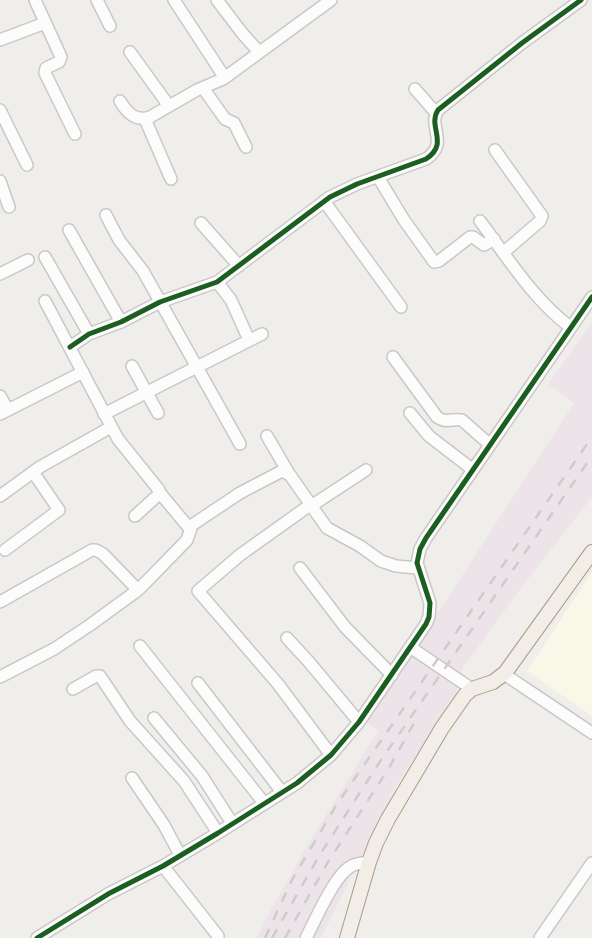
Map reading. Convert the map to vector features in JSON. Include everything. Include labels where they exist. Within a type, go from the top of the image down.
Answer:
[{"type":"main road","points":[[347,938],[369,862],[388,819],[442,728],[465,695],[472,689],[493,682],[504,674],[592,552]]},
{"type":"street","points":[[35,0],[61,59],[58,63],[47,67],[45,72],[75,134]]},
{"type":"street","points":[[97,0],[110,26]]},
{"type":"street","points":[[174,0],[224,78]]},
{"type":"street","points":[[217,0],[259,52]]},
{"type":"street","points":[[70,346],[89,334],[121,322],[160,302],[217,282],[324,201],[357,184],[416,164],[431,156],[437,147],[438,141],[434,119],[442,106],[522,43],[581,0]]},
{"type":"street","points":[[120,101],[126,111],[133,116],[145,119],[224,78],[325,2]]},
{"type":"street","points":[[0,40],[45,22]]},
{"type":"street","points":[[130,52],[169,106]]},
{"type":"street","points":[[203,88],[225,119],[234,123],[246,147]]},
{"type":"street","points":[[414,89],[436,113]]},
{"type":"street","points":[[0,110],[27,165]]},
{"type":"street","points":[[145,119],[171,179]]},
{"type":"street","points":[[495,150],[542,216],[540,221],[504,252]]},
{"type":"street","points":[[378,177],[404,220],[434,262],[439,261],[470,237],[484,245],[494,240]]},
{"type":"street","points":[[0,181],[9,207]]},
{"type":"street","points":[[324,201],[402,307]]},
{"type":"street","points":[[106,215],[119,240],[143,271],[240,444]]},
{"type":"street","points":[[480,220],[541,302],[570,328]]},
{"type":"street","points":[[200,223],[239,266]]},
{"type":"street","points":[[69,230],[121,322]]},
{"type":"street","points":[[45,257],[89,334]]},
{"type":"street","points":[[0,274],[28,260]]},
{"type":"street","points":[[217,282],[231,300],[249,340]]},
{"type":"street","points":[[37,938],[108,894],[163,866],[218,833],[297,783],[331,755],[359,722],[426,624],[430,603],[417,568],[418,556],[426,538],[592,296]]},
{"type":"street","points":[[45,301],[111,427],[126,450],[190,529]]},
{"type":"street","points":[[104,414],[262,334]]},
{"type":"street","points":[[393,358],[437,417],[446,422],[462,420],[490,444]]},
{"type":"street","points":[[132,366],[158,413]]},
{"type":"street","points":[[0,396],[4,412],[83,372]]},
{"type":"street","points":[[410,412],[429,436],[472,469]]},
{"type":"street","points":[[0,496],[33,472],[111,427]]},
{"type":"street","points":[[267,436],[288,472],[325,526],[388,564],[417,568]]},
{"type":"street","points":[[331,755],[278,684],[198,591],[240,555],[366,470]]},
{"type":"street","points":[[0,677],[54,648],[138,590],[186,541],[194,523],[240,493],[282,471],[288,472]]},
{"type":"street","points":[[4,550],[59,510],[33,472]]},
{"type":"street","points":[[134,516],[160,492]]},
{"type":"street","points":[[0,602],[92,550],[102,554],[138,590]]},
{"type":"street","points":[[300,568],[345,627],[392,674]]},
{"type":"street","points":[[287,638],[359,722]]},
{"type":"street","points":[[140,646],[264,803]]},
{"type":"street","points":[[410,647],[472,689]]},
{"type":"street","points":[[504,674],[592,733]]},
{"type":"street","points":[[73,689],[96,676],[100,676],[130,721],[184,781],[218,833]]},
{"type":"street","points":[[198,683],[282,792]]},
{"type":"street","points":[[154,718],[202,776],[232,823]]},
{"type":"street","points":[[132,778],[164,826],[180,855]]},
{"type":"street","points":[[306,938],[329,894],[345,871],[352,865],[369,862]]},
{"type":"street","points":[[540,938],[592,863]]},
{"type":"street","points":[[163,866],[218,936]]},
{"type":"shaded area","points":[[592,322],[592,497],[518,592],[463,668],[455,696],[399,781],[321,938],[257,938],[304,851],[378,731],[367,722],[574,403],[548,384]]},
{"type":"shaded area","points":[[592,572],[592,716],[527,671]]},
{"type":"railway","points":[[265,938],[292,880],[337,804],[592,437]]},
{"type":"railway","points":[[272,938],[319,856],[379,763],[592,456]]},
{"type":"railway","points":[[285,938],[328,862],[389,768],[414,723]]},
{"type":"cycle path","points":[[70,347],[89,334],[121,322],[160,302],[217,282],[330,197],[357,184],[426,159],[433,153],[436,147],[435,116],[438,110],[522,43],[581,0]]},
{"type":"cycle path","points":[[37,938],[108,894],[163,866],[218,833],[297,783],[331,755],[359,722],[426,624],[429,617],[430,603],[417,563],[420,549],[426,538],[592,297]]}]
